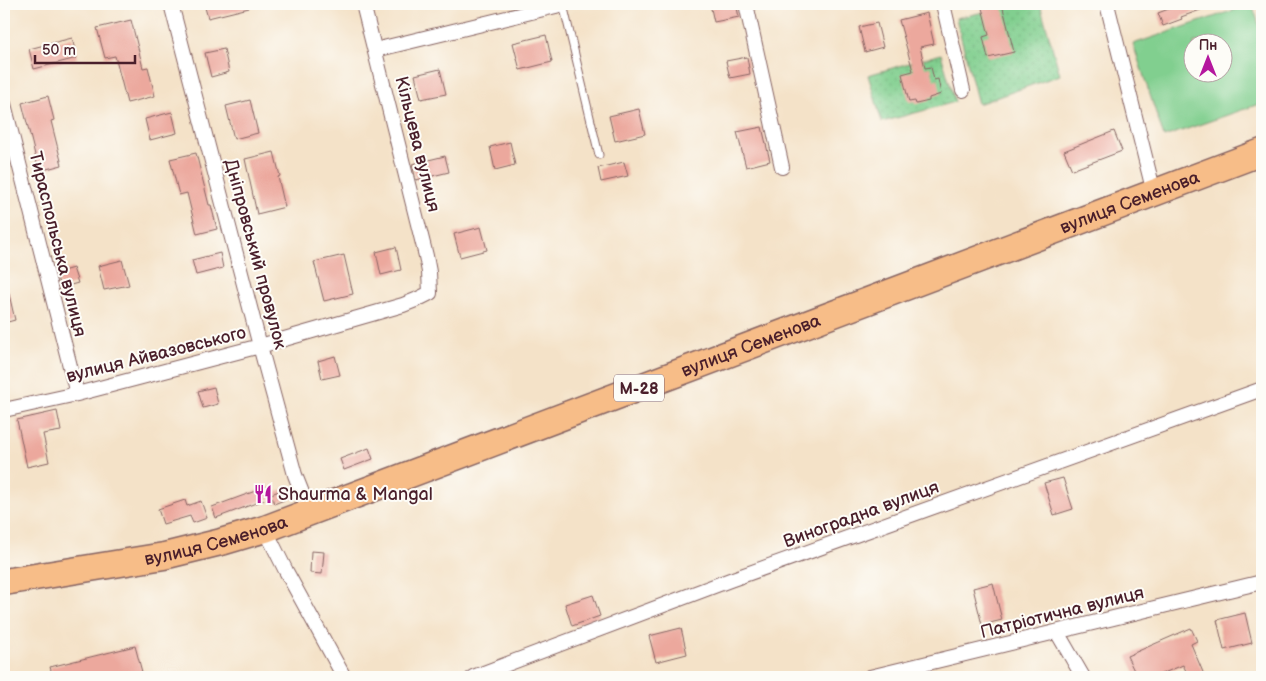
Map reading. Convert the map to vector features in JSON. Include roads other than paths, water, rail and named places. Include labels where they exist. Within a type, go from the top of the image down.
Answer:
[{"type":"highway","name":"вулиця Семенова","points":[[4,582],[164,556],[265,529],[1262,152]]},
{"type":"street","name":"Дніпровський провулок","points":[[171,4],[295,475],[310,513]]},
{"type":"street","name":"Кільцева вулиця","points":[[363,4],[426,256],[430,294]]},
{"type":"street","points":[[375,50],[564,4]]},
{"type":"street","points":[[746,4],[782,167]]},
{"type":"street","points":[[942,4],[963,90]]},
{"type":"street","points":[[1107,4],[1154,193]]},
{"type":"street","name":"Тираспольська вулиця","points":[[4,104],[77,394]]},
{"type":"street","name":"вулиця Айвазовського","points":[[4,410],[77,394],[260,346],[403,305],[430,294]]},
{"type":"street","name":"Виноградна вулиця","points":[[473,677],[730,580],[1262,390]]},
{"type":"street","points":[[265,529],[344,677]]},
{"type":"street","name":"Патріотична вулиця","points":[[870,677],[1262,582]]},
{"type":"street","points":[[1057,632],[1083,677]]},
{"type":"lane","points":[[564,4],[599,155]]},
{"type":"place","name":"Shaurma & Mangal","points":[[263,494]]}]
